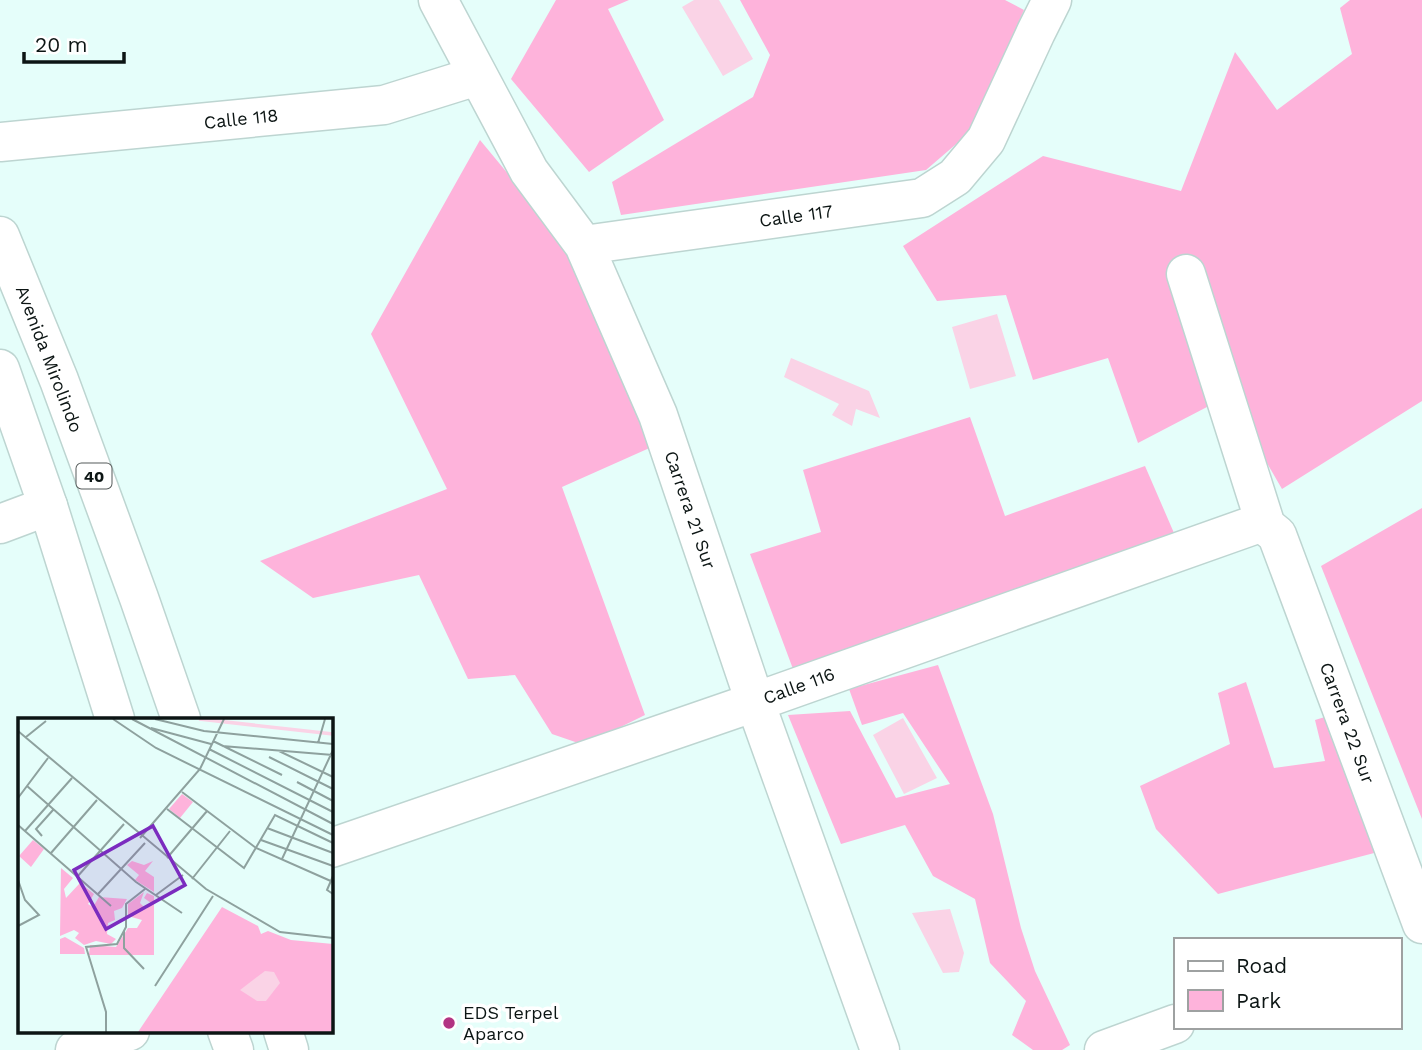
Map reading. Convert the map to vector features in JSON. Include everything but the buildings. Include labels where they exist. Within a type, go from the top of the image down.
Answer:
[{"type":"street","name":"Carrera 21 Sur","points":[[438,0],[529,171],[584,245],[658,415],[755,702],[880,1050]]},
{"type":"street","name":"Calle 117","points":[[584,245],[922,198],[956,177],[986,141],[1052,0]]},
{"type":"street","name":"Calle 118","points":[[0,142],[384,105],[477,76]]},
{"type":"street","name":"Avenida Mirolindo","points":[[0,236],[59,380],[181,718]]},
{"type":"street","name":"Carrera 22 Sur","points":[[1186,274],[1266,526],[1277,535],[1422,924]]},
{"type":"street","points":[[0,369],[48,506],[115,718]]},
{"type":"street","points":[[0,524],[48,506]]},
{"type":"street","name":"Calle 116","points":[[332,848],[755,702],[1257,524],[1266,526]]},
{"type":"street","points":[[1401,940],[1422,933]]},
{"type":"street","points":[[1104,1050],[1174,1024]]},
{"type":"street","points":[[75,1050],[127,1032]]},
{"type":"street","points":[[227,1032],[234,1050]]},
{"type":"street","points":[[283,1032],[289,1050]]},
{"type":"green space","points":[[556,0],[629,0],[608,9],[664,120],[589,172],[511,79]]},
{"type":"green space","points":[[740,0],[1005,0],[1024,10],[969,133],[926,170],[621,215],[612,182],[753,97],[770,55]]},
{"type":"green space","points":[[1350,0],[1422,0],[1422,401],[1282,489],[1228,396],[1138,443],[1108,358],[1033,380],[1006,295],[937,301],[903,246],[1043,156],[1181,191],[1235,52],[1277,110],[1352,54],[1340,8]]},
{"type":"green space","points":[[480,140],[568,246],[654,446],[562,487],[645,715],[584,745],[552,734],[515,675],[468,679],[419,575],[313,598],[260,561],[447,489],[371,334]]},
{"type":"green space","points":[[970,417],[1005,516],[1145,466],[1174,533],[796,677],[750,554],[821,532],[803,470]]},
{"type":"green space","points":[[1422,508],[1422,819],[1321,566]]},
{"type":"green space","points":[[938,665],[993,814],[1021,928],[1035,971],[1070,1045],[1062,1050],[1033,1050],[1012,1035],[1026,1001],[990,963],[975,899],[933,876],[905,825],[841,844],[788,715],[850,711],[896,798],[950,784],[903,713],[862,725],[849,689]]},
{"type":"green space","points":[[1246,682],[1274,768],[1325,761],[1315,720],[1338,713],[1378,852],[1218,894],[1156,829],[1140,786],[1230,744],[1218,693]]},
{"type":"shaded area","points":[[694,0],[719,0],[753,59],[723,76],[682,7]]},
{"type":"shaded area","points":[[997,314],[1016,376],[970,389],[952,327]]},
{"type":"shaded area","points":[[791,358],[869,391],[880,418],[856,409],[852,426],[832,415],[839,404],[784,377]]},
{"type":"shaded area","points":[[903,718],[937,778],[904,794],[873,735]]},
{"type":"shaded area","points":[[950,909],[964,953],[959,972],[943,973],[912,913]]},
{"type":"place","name":"EDS Terpel Aparco","points":[[449,1023]]}]
